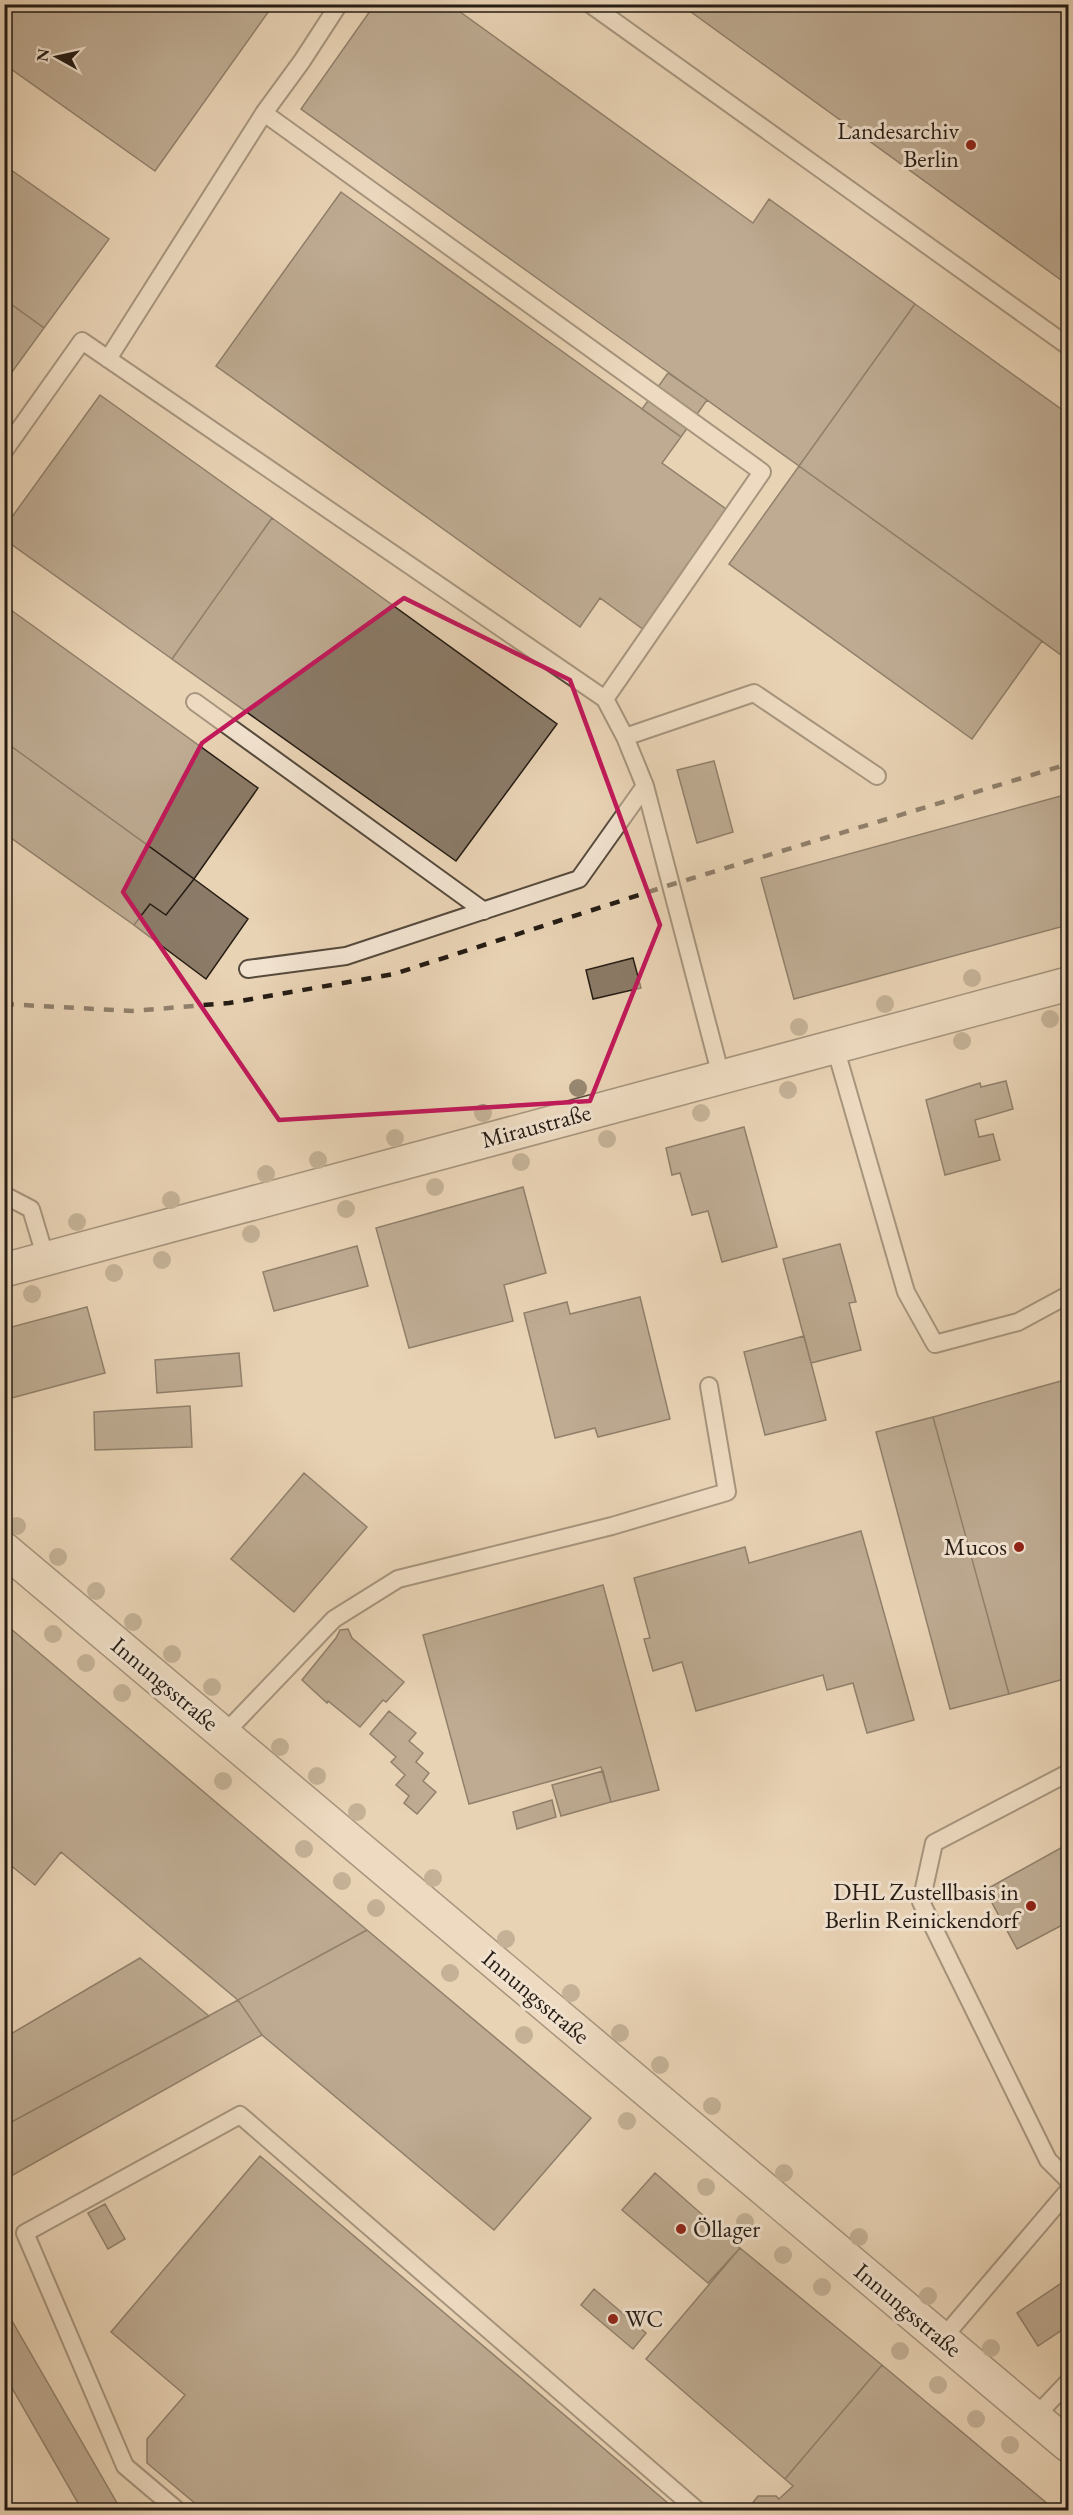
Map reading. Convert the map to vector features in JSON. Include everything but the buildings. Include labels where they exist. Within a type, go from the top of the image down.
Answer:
[{"type":"street","name":"Miraustraße","points":[[4,1270],[1068,984]]},
{"type":"street","name":"Innungsstraße","points":[[4,1549],[1068,2445]]},
{"type":"lane","points":[[108,358],[264,113],[339,4]]},
{"type":"lane","points":[[590,4],[1068,346]]},
{"type":"lane","points":[[264,113],[762,472],[605,699]]},
{"type":"lane","points":[[4,451],[82,341],[605,699],[625,737],[645,786],[721,1076]]},
{"type":"lane","points":[[625,737],[754,693],[877,776]]},
{"type":"lane","points":[[195,702],[484,911]]},
{"type":"lane","points":[[248,969],[346,956],[579,879],[645,786]]},
{"type":"lane","points":[[835,1047],[906,1292],[935,1344],[1018,1322],[1068,1295]]},
{"type":"lane","points":[[4,1195],[31,1209],[46,1259]]},
{"type":"lane","points":[[224,1734],[334,1619],[398,1579],[612,1526],[727,1492],[709,1386]]},
{"type":"lane","points":[[1068,1773],[934,1843],[921,1902],[1048,2160],[1068,2180]]},
{"type":"lane","points":[[177,2511],[125,2466],[25,2233],[240,2115],[697,2511]]},
{"type":"lane","points":[[942,2338],[1068,2191]]},
{"type":"lane","points":[[1035,2416],[1068,2382]]},
{"type":"highlighted area","points":[[404,598],[570,680],[660,925],[590,1101],[279,1120],[123,892],[202,743]]},
{"type":"railway","points":[[4,1004],[132,1011],[229,1003],[394,974],[670,885],[1068,764]]},
{"type":"place","name":"Landesarchiv Berlin","points":[[971,145]]},
{"type":"place","name":"Mucos","points":[[1019,1547]]},
{"type":"place","name":"DHL Zustellbasis in Berlin Reinickendorf","points":[[1031,1906]]},
{"type":"place","name":"Öllager","points":[[681,2229]]},
{"type":"place","name":"WC","points":[[613,2319]]}]
